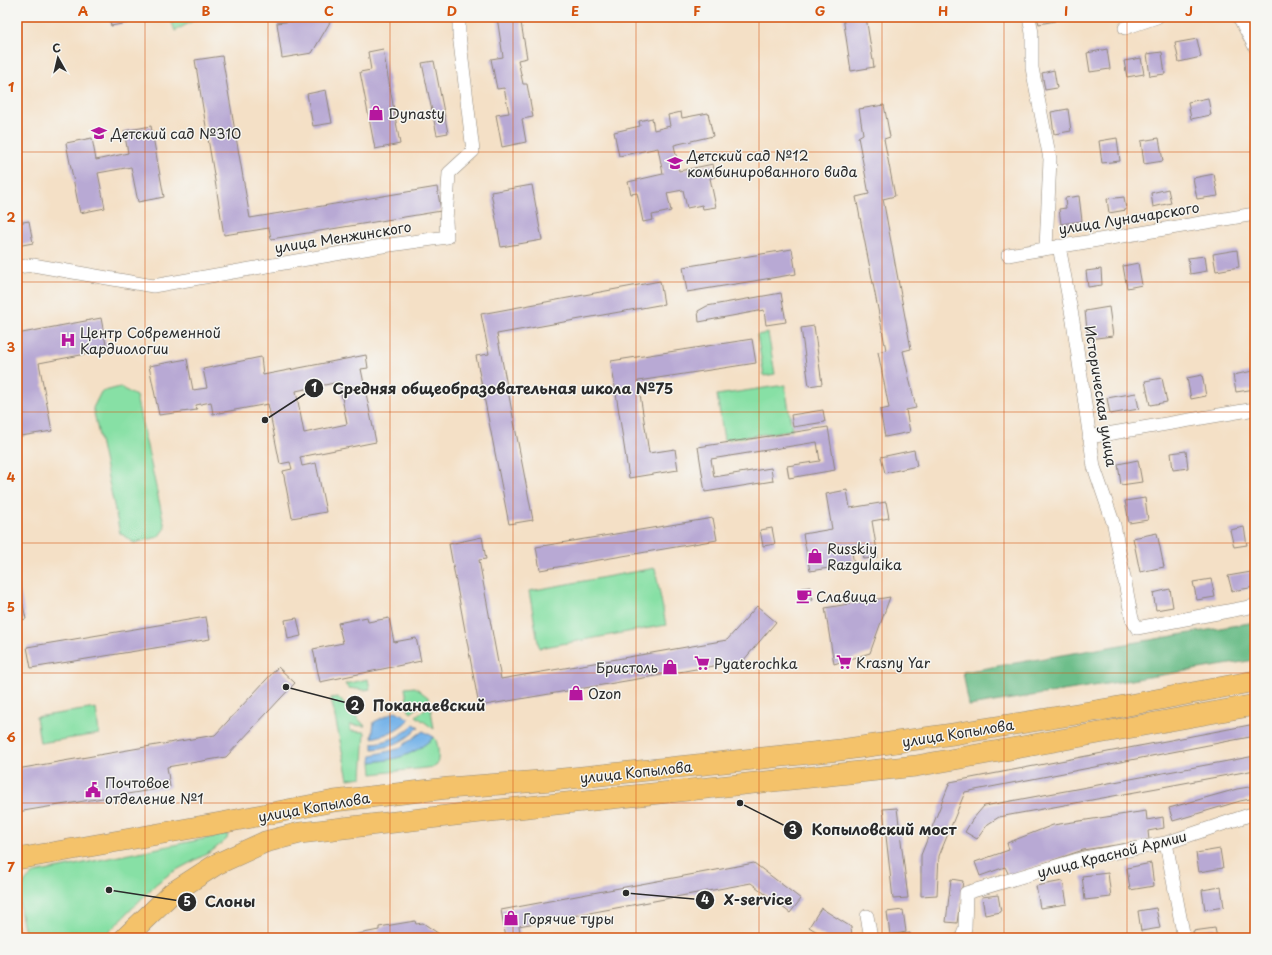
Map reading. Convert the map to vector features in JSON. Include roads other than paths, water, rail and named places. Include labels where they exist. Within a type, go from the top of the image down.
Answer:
[{"type":"main road","name":"улица Копылова","points":[[17,859],[226,822],[334,801],[448,788],[553,780],[840,750],[953,734],[1113,708],[1255,681]]},
{"type":"main road","name":"улица Копылова","points":[[125,938],[172,893],[217,864],[265,842],[300,833],[457,814],[916,766],[1255,705]]},
{"type":"street","name":"улица Менжинского","points":[[17,267],[33,265],[153,286],[376,247],[447,237],[446,221],[449,173],[473,151],[459,34],[459,17]]},
{"type":"street","name":"Историческая улица","points":[[1029,17],[1032,33],[1032,68],[1050,159],[1052,247],[1073,321],[1094,467],[1114,525],[1132,620],[1137,628],[1255,606]]},
{"type":"street","points":[[1125,28],[1157,17]]},
{"type":"street","points":[[1239,17],[1255,47]]},
{"type":"street","name":"улица Луначарского","points":[[1008,255],[1255,214]]},
{"type":"street","points":[[1089,437],[1255,409]]},
{"type":"street","name":"улица Красной Армии","points":[[962,938],[965,928],[966,893],[1084,858],[1166,843],[1255,813]]},
{"type":"street","points":[[1166,843],[1184,938]]},
{"type":"street","points":[[867,916],[871,938]]},
{"type":"street","points":[[17,932],[18,938]]},
{"type":"water","points":[[396,711],[409,719],[392,732],[372,738],[374,722]]},
{"type":"water","points":[[414,724],[419,727],[409,736],[392,745],[373,749],[373,743],[395,737]]},
{"type":"water","points":[[423,731],[434,737],[419,748],[405,756],[390,760],[371,762],[372,755],[398,749]]},
{"type":"place","name":"Dynasty","points":[[376,113]]},
{"type":"place","name":"Детский сад №310","points":[[99,133]]},
{"type":"place","name":"Детский сад №12 комбинированного вида","points":[[675,163]]},
{"type":"place","name":"Центр Современной Кардиологии","points":[[68,340]]},
{"type":"place","name":"Средняя общеобразовательная школа №75","points":[[265,420]]},
{"type":"place","name":"Russkiy Razgulaika","points":[[815,556]]},
{"type":"place","name":"Славица","points":[[804,596]]},
{"type":"place","name":"Krasny Yar","points":[[844,662]]},
{"type":"place","name":"Pyaterochka","points":[[702,663]]},
{"type":"place","name":"Бристоль","points":[[670,667]]},
{"type":"place","name":"Поканаевский","points":[[286,687]]},
{"type":"place","name":"Ozon","points":[[576,693]]},
{"type":"place","name":"Почтовое отделение №1","points":[[93,790]]},
{"type":"place","name":"Копыловский мост","points":[[740,803]]},
{"type":"place","name":"Слоны","points":[[109,890]]},
{"type":"place","name":"X-service","points":[[626,893]]},
{"type":"place","name":"Горячие туры","points":[[511,918]]}]
